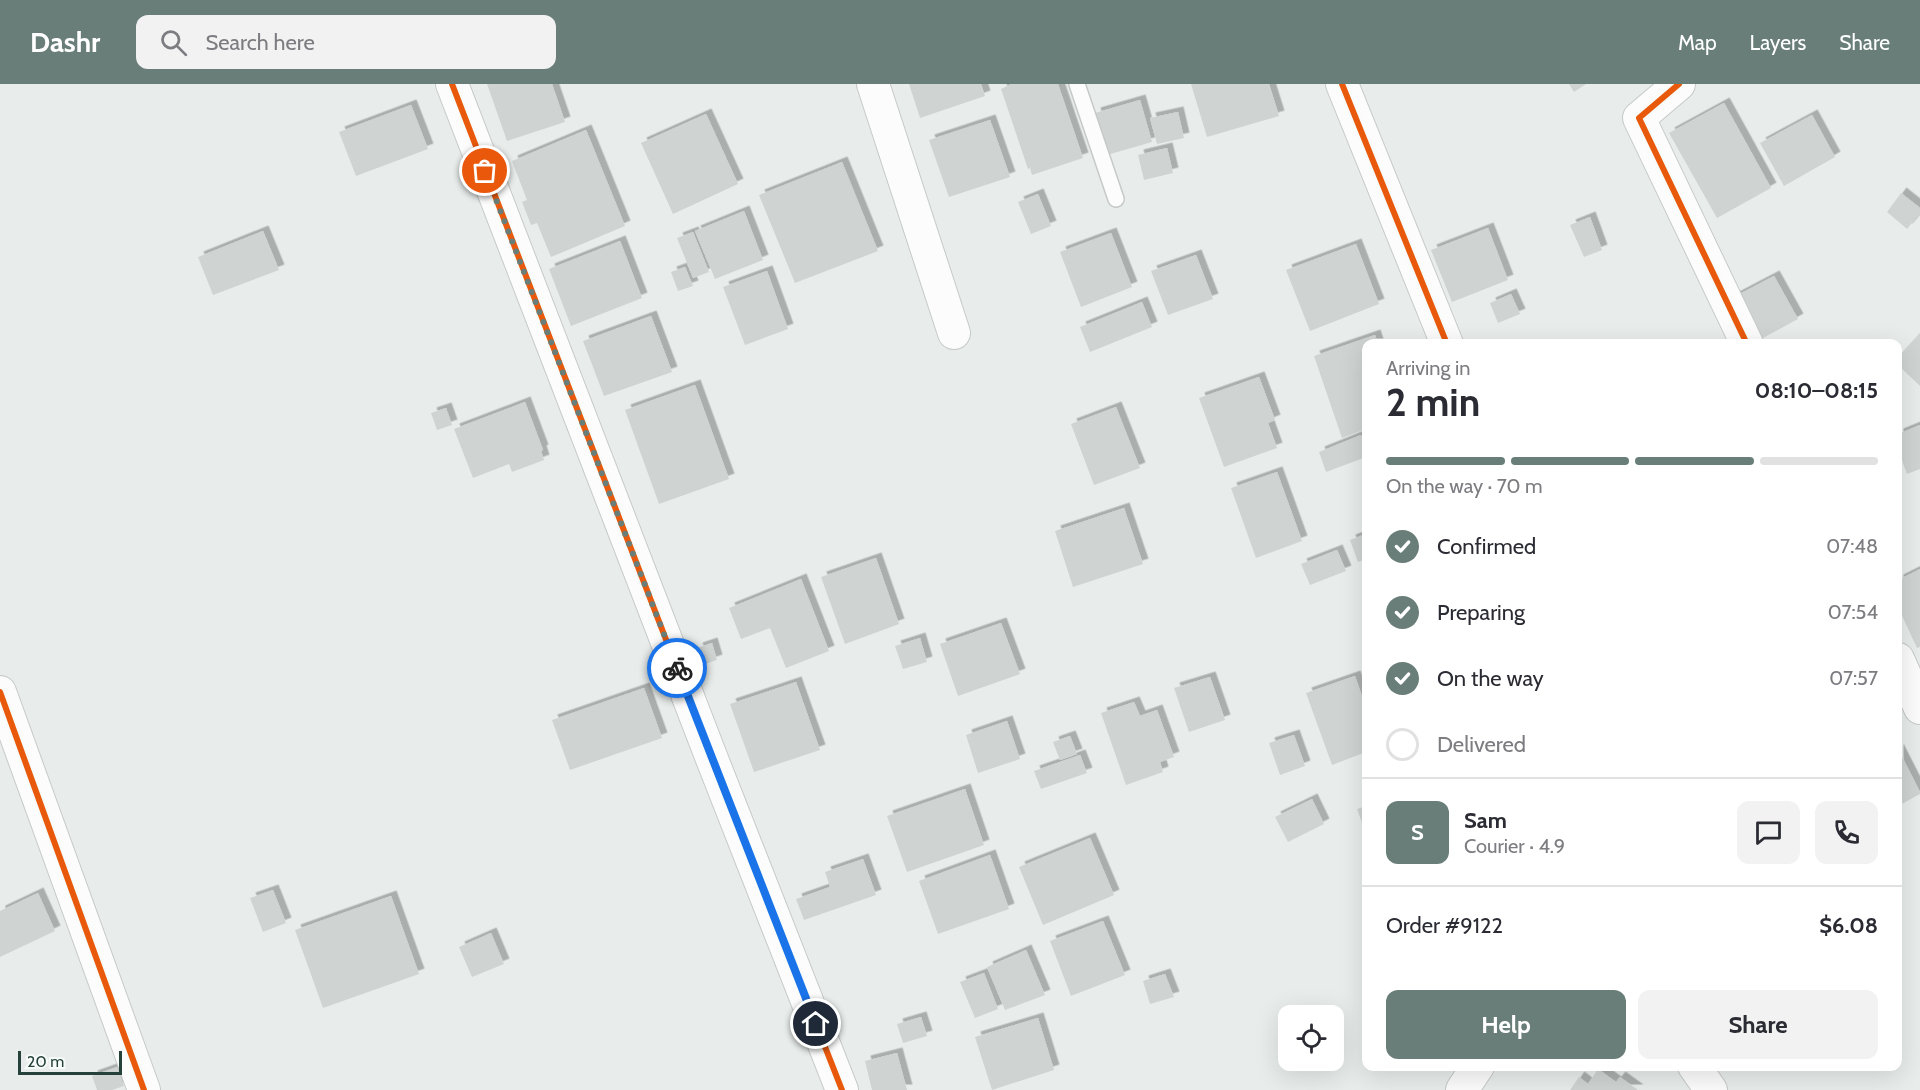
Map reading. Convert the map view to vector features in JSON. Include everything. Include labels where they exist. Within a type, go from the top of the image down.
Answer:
[{"type":"street","points":[[452,84],[707,748],[842,1090]]},
{"type":"street","points":[[873,84],[954,333]]},
{"type":"street","points":[[1342,84],[1445,339]]},
{"type":"street","points":[[1679,84],[1639,118],[1745,339]]},
{"type":"street","points":[[1902,671],[1914,706]]},
{"type":"street","points":[[0,692],[144,1090]]},
{"type":"street","points":[[1462,1090],[1475,1071]]},
{"type":"street","points":[[1698,1071],[1711,1090]]},
{"type":"lane","points":[[1077,84],[1116,199]]},
{"type":"building","points":[[487,84],[552,84],[565,122],[507,141]]},
{"type":"building","points":[[909,84],[981,84],[985,96],[920,118]]},
{"type":"building","points":[[1011,84],[1058,84],[1083,158],[1032,175],[1001,89]]},
{"type":"building","points":[[1191,84],[1269,84],[1279,116],[1207,137]]},
{"type":"building","points":[[1569,84],[1586,84],[1574,92]]},
{"type":"building","points":[[1140,100],[1152,142],[1107,155],[1095,113]]},
{"type":"building","points":[[1724,103],[1771,188],[1717,218],[1669,133]]},
{"type":"building","points":[[411,105],[428,149],[356,176],[339,132]]},
{"type":"building","points":[[1178,112],[1184,138],[1157,144],[1150,118]]},
{"type":"building","points":[[706,114],[738,184],[673,214],[641,143]]},
{"type":"building","points":[[1812,115],[1835,157],[1784,186],[1760,143]]},
{"type":"building","points":[[990,120],[1010,177],[949,197],[929,140]]},
{"type":"building","points":[[586,130],[625,226],[551,257],[537,223],[531,225],[522,202],[527,200],[512,161]]},
{"type":"building","points":[[1167,148],[1173,173],[1144,180],[1138,155]]},
{"type":"building","points":[[842,162],[878,251],[795,283],[759,195]]},
{"type":"building","points":[[1901,193],[1920,208],[1920,213],[1907,229],[1887,212]]},
{"type":"building","points":[[1038,194],[1051,226],[1031,234],[1018,202]]},
{"type":"building","points":[[744,211],[763,260],[715,279],[695,231]]},
{"type":"building","points":[[1590,217],[1602,250],[1584,257],[1570,225]]},
{"type":"building","points":[[1488,228],[1508,280],[1452,302],[1431,250]]},
{"type":"building","points":[[263,231],[279,270],[213,295],[198,257]]},
{"type":"building","points":[[693,232],[709,272],[693,278],[677,238]]},
{"type":"building","points":[[1111,233],[1132,287],[1081,307],[1060,252]]},
{"type":"building","points":[[620,241],[642,298],[571,326],[549,269]]},
{"type":"building","points":[[1356,244],[1379,304],[1310,331],[1286,270]]},
{"type":"building","points":[[1196,255],[1213,299],[1168,315],[1151,271]]},
{"type":"building","points":[[685,267],[693,286],[678,291],[671,272]]},
{"type":"building","points":[[767,271],[788,329],[745,345],[723,287]]},
{"type":"building","points":[[1774,276],[1798,319],[1761,339],[1752,339],[1730,299]]},
{"type":"building","points":[[1511,294],[1520,314],[1498,323],[1490,303]]},
{"type":"building","points":[[1142,302],[1152,327],[1090,352],[1080,327]]},
{"type":"building","points":[[651,316],[672,372],[604,396],[583,341]]},
{"type":"building","points":[[1920,333],[1920,386],[1902,369],[1902,353]]},
{"type":"building","points":[[1375,335],[1376,339],[1363,339]]},
{"type":"building","points":[[1362,339],[1362,430],[1342,438],[1314,356]]},
{"type":"building","points":[[1259,377],[1275,420],[1268,423],[1277,448],[1224,467],[1199,398]]},
{"type":"building","points":[[695,385],[729,479],[659,504],[625,410]]},
{"type":"building","points":[[525,402],[543,450],[541,451],[544,460],[512,472],[509,464],[473,478],[454,429]]},
{"type":"building","points":[[1116,407],[1140,468],[1094,485],[1071,424]]},
{"type":"building","points":[[446,408],[452,425],[437,430],[431,413]]},
{"type":"building","points":[[1920,425],[1920,469],[1907,474],[1902,461],[1902,432]]},
{"type":"building","points":[[1361,435],[1362,458],[1326,472],[1319,452]]},
{"type":"building","points":[[1277,472],[1302,541],[1256,558],[1231,488]]},
{"type":"building","points":[[1124,508],[1143,564],[1073,587],[1055,531]]},
{"type":"building","points":[[1362,536],[1362,560],[1358,562],[1350,540]]},
{"type":"building","points":[[1337,550],[1346,571],[1310,585],[1301,564]]},
{"type":"building","points":[[876,558],[899,624],[845,644],[821,577]]},
{"type":"building","points":[[1920,569],[1920,647],[1917,648],[1902,616],[1902,578]]},
{"type":"building","points":[[801,579],[829,651],[786,668],[770,628],[741,639],[729,608]]},
{"type":"building","points":[[1001,623],[1020,674],[958,696],[940,644]]},
{"type":"building","points":[[920,638],[927,662],[903,669],[895,646]]},
{"type":"building","points":[[712,643],[717,660],[702,665],[697,648]]},
{"type":"building","points":[[1355,676],[1362,696],[1362,754],[1332,765],[1306,693]]},
{"type":"building","points":[[1210,677],[1225,720],[1189,732],[1174,688]]},
{"type":"building","points":[[796,682],[820,750],[754,772],[730,704]]},
{"type":"building","points":[[644,688],[662,738],[570,770],[552,720]]},
{"type":"building","points":[[1134,702],[1140,716],[1157,710],[1174,757],[1160,762],[1163,772],[1126,785],[1101,713]]},
{"type":"building","points":[[1007,721],[1020,759],[978,773],[966,735]]},
{"type":"building","points":[[1294,735],[1305,766],[1280,775],[1269,743]]},
{"type":"building","points":[[1070,736],[1077,754],[1060,760],[1053,742]]},
{"type":"building","points":[[1080,755],[1087,773],[1041,789],[1034,771]]},
{"type":"building","points":[[1902,757],[1920,792],[1902,804]]},
{"type":"building","points":[[965,789],[984,845],[907,872],[887,816]]},
{"type":"building","points":[[1312,799],[1324,824],[1288,842],[1275,817]]},
{"type":"building","points":[[1362,807],[1362,823],[1357,809]]},
{"type":"building","points":[[1090,838],[1114,895],[1043,925],[1019,867]]},
{"type":"building","points":[[990,855],[1009,909],[938,934],[919,881]]},
{"type":"building","points":[[863,859],[876,895],[804,920],[796,899],[830,887],[825,872]]},
{"type":"building","points":[[273,890],[286,923],[263,932],[250,898]]},
{"type":"building","points":[[38,893],[55,931],[0,957],[0,911]]},
{"type":"building","points":[[391,896],[419,974],[323,1008],[295,930]]},
{"type":"building","points":[[1103,921],[1125,975],[1071,996],[1050,941]]},
{"type":"building","points":[[491,933],[504,964],[472,977],[459,947]]},
{"type":"building","points":[[1026,950],[1045,995],[1005,1010],[987,967]]},
{"type":"building","points":[[984,973],[998,1009],[975,1018],[960,982]]},
{"type":"building","points":[[1165,974],[1174,997],[1150,1004],[1143,981]]},
{"type":"building","points":[[921,1017],[927,1036],[903,1043],[897,1024]]},
{"type":"building","points":[[1038,1018],[1054,1070],[992,1090],[975,1037]]},
{"type":"building","points":[[897,1053],[907,1090],[872,1090],[865,1061]]},
{"type":"building","points":[[117,1067],[124,1086],[112,1090],[97,1090],[92,1076]]},
{"type":"building","points":[[1597,1071],[1601,1071],[1616,1082],[1620,1077],[1638,1090],[1570,1090],[1579,1077],[1588,1084]]},
{"type":"cycle path","points":[[452,84],[842,1090]]},
{"type":"cycle path","points":[[1342,84],[1445,339]]},
{"type":"cycle path","points":[[1679,84],[1639,118],[1745,339]]},
{"type":"cycle path","points":[[0,692],[144,1090]]},
{"type":"way so far","points":[[485,171],[677,668]]},
{"type":"route","points":[[677,668],[816,1024]]}]
